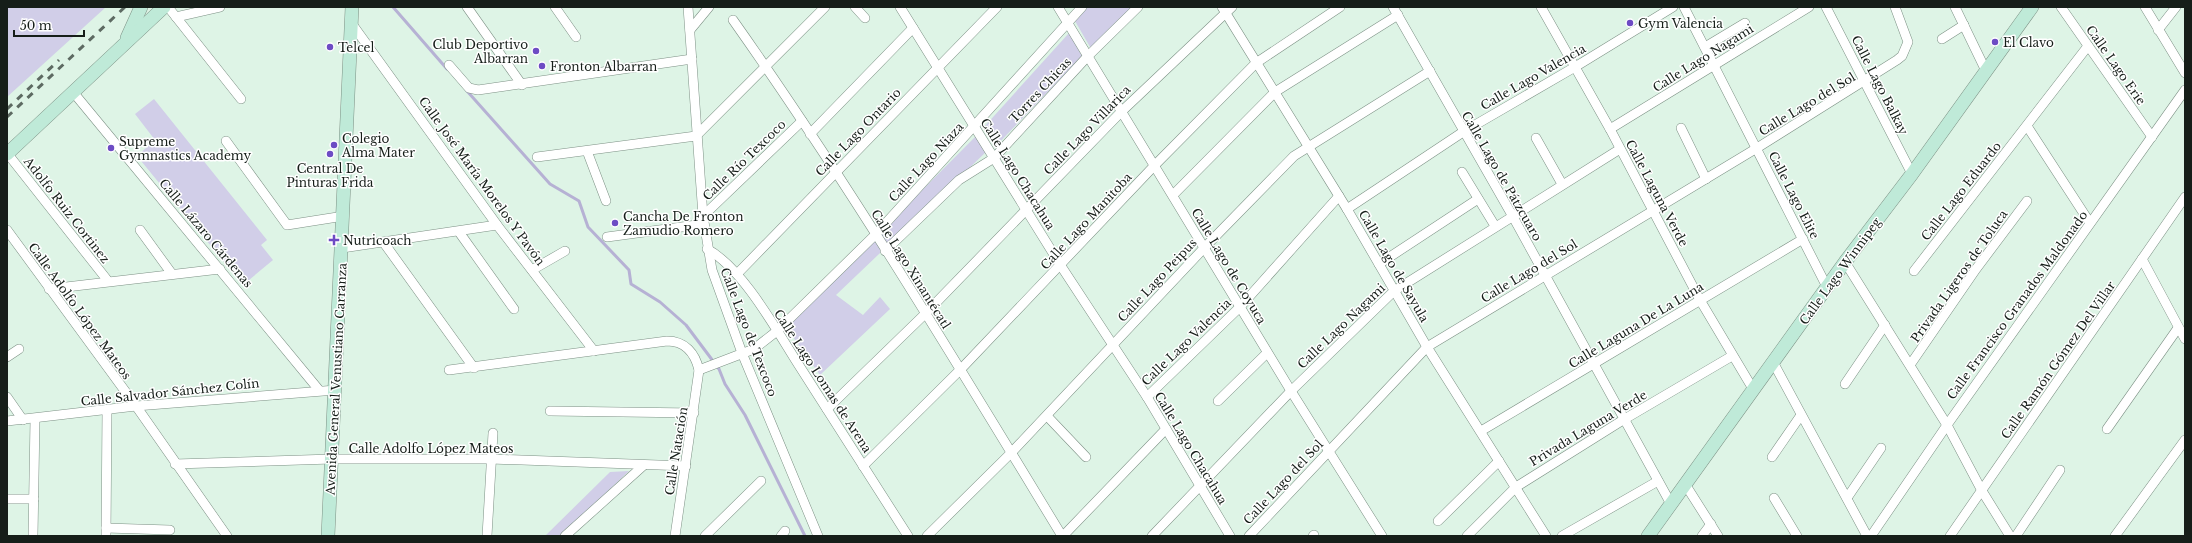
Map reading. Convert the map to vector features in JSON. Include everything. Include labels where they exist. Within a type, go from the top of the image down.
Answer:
[{"type":"main road","points":[[124,45],[141,7]]},
{"type":"main road","points":[[7,153],[164,7]]},
{"type":"main road","name":"Avenida General Venustiano Carranza","points":[[328,536],[344,216],[352,7]]},
{"type":"main road","name":"Calle Lago Winnipeg","points":[[1648,536],[1845,262],[1912,174],[2032,7]]},
{"type":"street","points":[[168,7],[241,99]]},
{"type":"street","points":[[176,16],[220,7]]},
{"type":"street","points":[[467,7],[522,85]]},
{"type":"street","points":[[555,7],[576,37]]},
{"type":"street","name":"Calle Lago de Texcoco","points":[[688,7],[696,136],[707,249],[719,291],[742,353],[818,536]]},
{"type":"street","points":[[690,30],[709,7]]},
{"type":"street","points":[[536,157],[696,136],[766,68],[825,7]]},
{"type":"street","points":[[855,7],[865,18]]},
{"type":"street","name":"Calle Lago Chacahua","points":[[900,7],[1026,211],[1147,397],[1230,536]]},
{"type":"street","name":"Calle Lago de Coyuca","points":[[1058,7],[1087,57],[1122,111],[1154,166],[1205,247],[1291,392],[1381,536]]},
{"type":"street","name":"Calle Lago Niaza","points":[[699,370],[762,344],[777,331],[875,234],[975,127],[1082,7]]},
{"type":"street","name":"Torres Chicas","points":[[885,251],[959,180],[994,158],[1087,57],[1138,7]]},
{"type":"street","name":"Calle Lago Manitoba","points":[[863,466],[961,369],[1061,266],[1154,166],[1256,63],[1340,7]]},
{"type":"street","name":"Calle Laguna Verde","points":[[1541,7],[1610,129],[1700,300],[1753,389]]},
{"type":"street","name":"Calle Lago Valencia","points":[[1346,209],[1463,132],[1575,67],[1673,7]]},
{"type":"street","name":"Calle Lago Elite","points":[[1684,7],[1828,287]]},
{"type":"street","name":"Calle Lago Nagami","points":[[1610,129],[1809,7]]},
{"type":"street","name":"Calle Lago Balkay","points":[[1826,7],[1866,82],[1912,174]]},
{"type":"street","name":"Calle Lago del Sol","points":[[1249,536],[1427,347],[1866,82],[1897,60],[1906,49],[1908,37],[1895,7]]},
{"type":"street","points":[[1955,7],[1986,70]]},
{"type":"street","name":"Calle Lago Erie","points":[[2061,7],[2152,137]]},
{"type":"street","points":[[2145,7],[2185,73]]},
{"type":"street","points":[[2158,30],[2176,7]]},
{"type":"street","name":"Calle Lago Ontario","points":[[737,274],[836,174],[993,8]]},
{"type":"street","name":"Calle Lago de Sayula","points":[[1226,8],[1256,63],[1339,196],[1427,347],[1546,536]]},
{"type":"street","name":"Calle Lago Villarica","points":[[827,409],[925,314],[1122,111],[1226,8]]},
{"type":"street","points":[[1172,195],[1275,92],[1396,11]]},
{"type":"street","name":"Calle Lago de Pátzcuaro","points":[[1396,11],[1463,132],[1512,215],[1623,420],[1671,504]]},
{"type":"street","name":"Calle Lago Xinantécatl","points":[[733,20],[802,121],[875,234],[961,369],[1062,536]]},
{"type":"street","points":[[1705,47],[1745,23]]},
{"type":"street","name":"Calle José María Morelos Y Pavón","points":[[352,24],[497,225],[594,351]]},
{"type":"street","points":[[1942,39],[1964,25]]},
{"type":"street","points":[[810,134],[913,28]]},
{"type":"street","name":"Calle Lago Eduardo","points":[[1914,271],[2088,46]]},
{"type":"street","points":[[449,66],[472,90],[522,85],[692,59]]},
{"type":"street","name":"Calle Lago Peipus","points":[[927,536],[1047,416],[1205,247],[1288,162],[1308,146],[1430,71]]},
{"type":"street","name":"Calle Francisco Granados Maldonado","points":[[1871,536],[1947,424],[2185,90]]},
{"type":"street","name":"Calle Lázaro Cárdenas","points":[[73,92],[220,268],[319,390]]},
{"type":"street","name":"Calle Río Texcoco","points":[[704,220],[802,121]]},
{"type":"street","points":[[2027,126],[2090,223]]},
{"type":"street","points":[[1682,128],[1706,179]]},
{"type":"street","points":[[1536,138],[1562,184]]},
{"type":"street","points":[[226,141],[287,225],[344,216]]},
{"type":"street","name":"Calle Lago Nagami","points":[[1152,536],[1291,392],[1394,291],[1620,148]]},
{"type":"street","points":[[587,151],[606,201]]},
{"type":"street","name":"Adolfo Ruiz Cortinez","points":[[7,153],[108,281]]},
{"type":"street","points":[[1462,172],[1495,226]]},
{"type":"street","name":"Calle Lago Valencia","points":[[1147,397],[1240,307],[1339,196]]},
{"type":"street","name":"Calle Ramón Gómez Del Villar","points":[[1950,536],[2185,197]]},
{"type":"street","points":[[1379,264],[1478,199]]},
{"type":"street","name":"Privada Ligeros de Toluca","points":[[1910,365],[1976,269],[2027,201]]},
{"type":"street","points":[[607,237],[704,220]]},
{"type":"street","points":[[342,248],[459,232],[497,225]]},
{"type":"street","name":"Calle Adolfo López Mateos","points":[[7,230],[136,406],[175,464],[227,536]]},
{"type":"street","points":[[140,230],[172,274]]},
{"type":"street","points":[[459,232],[514,309]]},
{"type":"street","name":"Calle Laguna De La Luna","points":[[1480,431],[1803,239]]},
{"type":"street","points":[[384,243],[474,368]]},
{"type":"street","name":"Calle Lago Lomas de Arena","points":[[707,249],[722,258],[737,274],[777,331],[908,536]]},
{"type":"street","points":[[532,270],[565,251]]},
{"type":"street","points":[[2142,259],[2185,339]]},
{"type":"street","points":[[1845,262],[1947,424],[1982,491],[2010,536]]},
{"type":"street","points":[[49,289],[220,268]]},
{"type":"street","points":[[1845,384],[1885,325]]},
{"type":"street","points":[[2107,429],[2178,328]]},
{"type":"street","points":[[449,370],[474,368],[673,341],[689,350],[699,370]]},
{"type":"street","points":[[7,357],[19,349]]},
{"type":"street","points":[[1218,401],[1268,353]]},
{"type":"street","name":"Privada Laguna Verde","points":[[1468,536],[1516,487],[1623,420],[1732,356]]},
{"type":"street","points":[[1773,362],[1867,536]]},
{"type":"street","name":"Calle Natación","points":[[675,536],[694,413],[699,370]]},
{"type":"street","name":"Calle Salvador Sánchez Colín","points":[[7,421],[35,419],[136,406],[319,390],[336,390]]},
{"type":"street","points":[[7,397],[23,420]]},
{"type":"street","points":[[107,410],[106,532],[170,530]]},
{"type":"street","points":[[550,412],[694,413]]},
{"type":"street","points":[[1772,456],[1801,415]]},
{"type":"street","points":[[1047,416],[1086,457]]},
{"type":"street","points":[[33,536],[35,419]]},
{"type":"street","points":[[1062,536],[1166,429]]},
{"type":"street","points":[[487,536],[493,433]]},
{"type":"street","points":[[2114,536],[2185,440]]},
{"type":"street","points":[[1847,498],[1881,448]]},
{"type":"street","name":"Calle Adolfo López Mateos","points":[[175,464],[332,459],[491,459],[686,466]]},
{"type":"street","points":[[1438,521],[1499,461]]},
{"type":"street","points":[[565,536],[644,465]]},
{"type":"street","points":[[2016,536],[2060,470]]},
{"type":"street","points":[[705,536],[761,481]]},
{"type":"street","points":[[1562,536],[1658,481]]},
{"type":"street","points":[[1686,484],[1718,536]]},
{"type":"street","points":[[1774,498],[1797,536]]},
{"type":"street","points":[[7,499],[34,499]]},
{"type":"street","points":[[1702,536],[1710,524]]},
{"type":"shaded area","points":[[7,7],[106,7],[7,97]]},
{"type":"shaded area","points":[[1088,7],[1136,7],[1093,52],[1075,21]]},
{"type":"shaded area","points":[[1069,33],[1082,56],[995,147],[984,127]]},
{"type":"shaded area","points":[[154,99],[267,240],[261,245],[273,260],[243,285],[137,156],[155,140],[135,114]]},
{"type":"shaded area","points":[[976,136],[986,152],[836,295],[863,315],[880,297],[890,309],[820,375],[786,327]]},
{"type":"shaded area","points":[[629,471],[561,536],[545,536],[610,472]]},
{"type":"waterway","points":[[393,7],[447,69]]},
{"type":"waterway","points":[[467,91],[550,184],[579,201],[588,227],[629,270],[631,284],[660,302],[686,325],[719,369],[725,384],[745,415],[805,536]]},
{"type":"railway","points":[[7,117],[125,7]]},
{"type":"railway","points":[[7,109],[59,60]]},
{"type":"place","name":"Gym Valencia","points":[[1630,23]]},
{"type":"place","name":"El Clavo","points":[[1995,42]]},
{"type":"place","name":"Telcel","points":[[330,47]]},
{"type":"place","name":"Club Deportivo Albarran","points":[[536,51]]},
{"type":"place","name":"Fronton Albarran","points":[[542,66]]},
{"type":"place","name":"Colegio Alma Mater","points":[[334,145]]},
{"type":"place","name":"Supreme Gymnastics Academy","points":[[111,148]]},
{"type":"place","name":"Central De Pinturas Frida","points":[[330,154]]},
{"type":"place","name":"Cancha De Fronton Zamudio Romero","points":[[615,223]]},
{"type":"place","name":"Nutricoach","points":[[334,240]]}]
